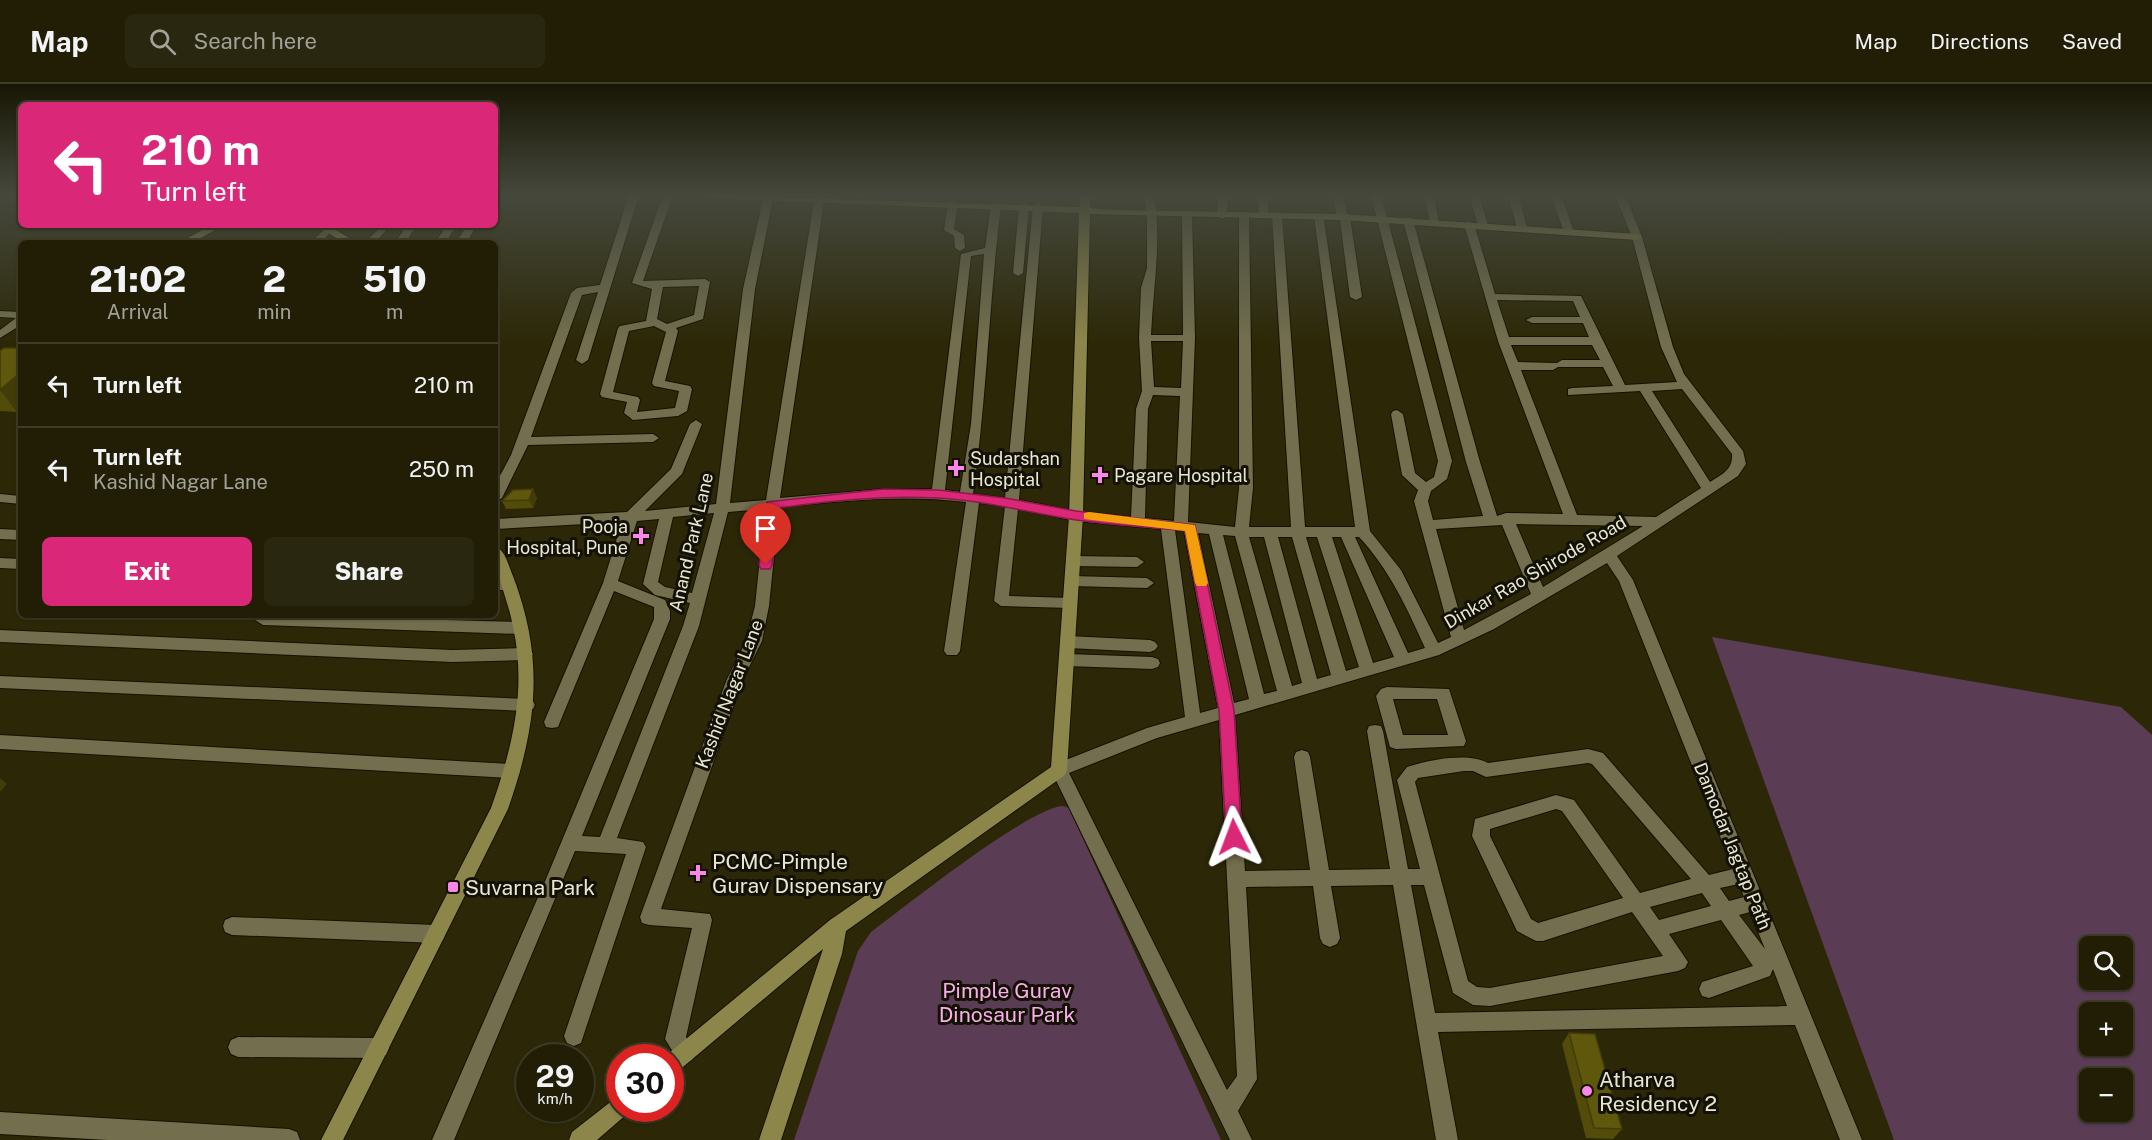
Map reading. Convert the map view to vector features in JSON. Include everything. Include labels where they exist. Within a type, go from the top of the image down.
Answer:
[{"type":"street","points":[[582,360],[619,244]]},
{"type":"street","points":[[651,244],[637,283],[705,282],[699,317],[660,326],[624,328],[606,394],[634,400],[630,413],[633,416],[644,417],[681,411],[684,387],[658,383],[672,332],[660,326],[651,320],[658,287],[652,284]]},
{"type":"street","name":"Anand Park Lane","points":[[606,844],[691,626],[722,510],[748,289],[758,244]]},
{"type":"street","name":"Kashid Nagar Lane","points":[[685,1053],[675,1039],[703,920],[649,917],[735,679],[754,641],[762,606],[772,504],[812,244]]},
{"type":"street","points":[[952,651],[980,402],[991,244]]},
{"type":"street","points":[[1018,273],[1021,244]]},
{"type":"street","points":[[1034,244],[1014,503],[1001,601],[1070,603]]},
{"type":"street","points":[[1083,244],[1076,516],[1059,770],[1241,1140]]},
{"type":"street","points":[[1138,520],[1142,409],[1148,391],[1145,338],[1152,244]]},
{"type":"street","points":[[1187,244],[1189,338],[1180,526],[1193,720]]},
{"type":"street","points":[[1244,244],[1246,488],[1241,532],[1286,693]]},
{"type":"street","points":[[1274,244],[1299,532],[1340,679]]},
{"type":"street","points":[[1323,244],[1364,532],[1402,583],[1434,651]]},
{"type":"street","points":[[1347,244],[1356,297]]},
{"type":"street","points":[[1391,244],[1445,460],[1440,479],[1425,489],[1421,501],[1459,639]]},
{"type":"street","points":[[1415,244],[1473,462],[1539,596]]},
{"type":"street","points":[[1475,244],[1503,341],[1571,517]]},
{"type":"street","name":"Dinkar Rao Shirode Road","points":[[1059,770],[1152,733],[1434,651],[1539,596],[1609,555],[1733,473],[1739,464],[1738,454],[1684,385],[1667,347],[1639,244]]},
{"type":"street","points":[[938,494],[966,254],[990,250]]},
{"type":"street","points":[[498,492],[524,441],[577,293],[584,289],[605,288]]},
{"type":"street","points":[[1491,297],[1577,298],[1621,389]]},
{"type":"street","points":[[0,314],[18,315]]},
{"type":"street","points":[[1532,320],[1587,320]]},
{"type":"street","points":[[0,335],[18,322]]},
{"type":"street","points":[[1145,338],[1189,338]]},
{"type":"street","points":[[1503,341],[1596,341]]},
{"type":"street","points":[[1513,366],[1607,363]]},
{"type":"street","points":[[1572,392],[1684,385]]},
{"type":"street","points":[[1644,388],[1708,489]]},
{"type":"street","points":[[1148,391],[1187,392]]},
{"type":"street","points":[[1398,414],[1409,475],[1425,489]]},
{"type":"street","points":[[552,722],[610,583],[631,517],[677,471],[696,424]]},
{"type":"street","points":[[524,441],[653,438]]},
{"type":"street","points":[[1445,460],[1473,462]]},
{"type":"street","points":[[498,524],[722,510],[884,493],[938,494],[1014,503],[1076,516],[1138,520],[1215,530],[1364,532]]},
{"type":"street","points":[[0,498],[18,500]]},
{"type":"street","points":[[667,514],[651,584],[660,591],[698,600]]},
{"type":"street","points":[[1428,525],[1499,518],[1571,517],[1659,522]]},
{"type":"street","points":[[1180,526],[1227,710],[1247,1079],[1227,1108]]},
{"type":"street","points":[[1215,530],[1257,701]]},
{"type":"street","points":[[1270,532],[1311,686]]},
{"type":"street","points":[[1323,532],[1368,671]]},
{"type":"street","points":[[1346,532],[1404,661]]},
{"type":"street","points":[[0,534],[18,535]]},
{"type":"street","name":"Damodar Jagtap Path","points":[[1609,555],[1626,580],[1851,1140]]},
{"type":"street","points":[[1073,561],[1137,562]]},
{"type":"street","points":[[0,563],[18,564]]},
{"type":"street","points":[[332,1140],[499,809],[512,771],[527,705],[525,654],[519,628],[498,565]]},
{"type":"street","points":[[1072,580],[1148,583]]},
{"type":"street","points":[[443,1140],[569,843],[663,611],[660,604],[610,583]]},
{"type":"street","points":[[263,620],[476,629],[519,628]]},
{"type":"street","points":[[0,636],[452,656],[525,654]]},
{"type":"street","points":[[1068,642],[1150,646]]},
{"type":"street","points":[[1067,660],[1152,663]]},
{"type":"street","points":[[0,682],[202,694],[271,693],[394,701],[527,705]]},
{"type":"street","points":[[1396,742],[1385,694],[1444,694],[1458,741],[1396,742],[1376,737],[1447,1140]]},
{"type":"street","points":[[0,742],[512,771]]},
{"type":"street","points":[[1709,989],[1759,973],[1764,966],[1705,883],[1600,761],[1588,756],[1486,770],[1470,764],[1410,773],[1406,780],[1408,795],[1460,986],[1473,996],[1490,997],[1677,963],[1677,959],[1636,900],[1565,803],[1556,802],[1481,824],[1481,836],[1529,930],[1543,932],[1636,900],[1705,883],[1744,875]]},
{"type":"street","points":[[1302,757],[1329,938]]},
{"type":"street","points":[[685,1053],[837,926],[1059,770]]},
{"type":"street","points":[[569,843],[637,847],[574,1036]]},
{"type":"street","points":[[1236,879],[1432,877]]},
{"type":"street","points":[[1657,930],[1755,902]]},
{"type":"street","points":[[232,926],[436,934]]},
{"type":"street","points":[[770,1140],[832,954],[837,926]]},
{"type":"street","points":[[1428,1023],[1801,1015]]},
{"type":"street","points":[[238,1047],[379,1048]]},
{"type":"street","points":[[580,1140],[606,1119]]},
{"type":"street","points":[[0,1123],[289,1140]]},
{"type":"green space","points":[[1712,637],[2121,707],[2152,735],[2152,1140],[1894,1140]]},
{"type":"green space","name":"Pimple Gurav Dinosaur Park","points":[[1063,806],[1069,808],[1221,1140],[794,1140],[858,951],[871,932],[996,840],[1046,811]]},
{"type":"building","points":[[4,348],[18,348],[18,375],[0,390],[0,351]]},
{"type":"building","points":[[533,489],[529,500],[502,501],[513,490]]},
{"type":"building","points":[[1569,1033],[1595,1034],[1622,1129],[1594,1128]]},
{"type":"slow traffic","points":[[1089,516],[1138,520],[1190,528],[1202,583]]},
{"type":"place","name":"Sudarshan Hospital","points":[[956,468]]},
{"type":"place","name":"Pagare Hospital","points":[[1100,475]]},
{"type":"place","name":"Pooja Hospital, Pune","points":[[641,536]]},
{"type":"place","name":"PCMC-Pimple Gurav Dispensary","points":[[698,873]]},
{"type":"place","name":"Suvarna Park","points":[[453,887]]},
{"type":"place","name":"Atharva Residency 2","points":[[1587,1091]]},
{"type":"route","points":[[766,565],[772,504],[884,493],[938,494],[1005,502],[1076,516],[1138,520],[1190,528],[1227,710],[1234,837]]}]
